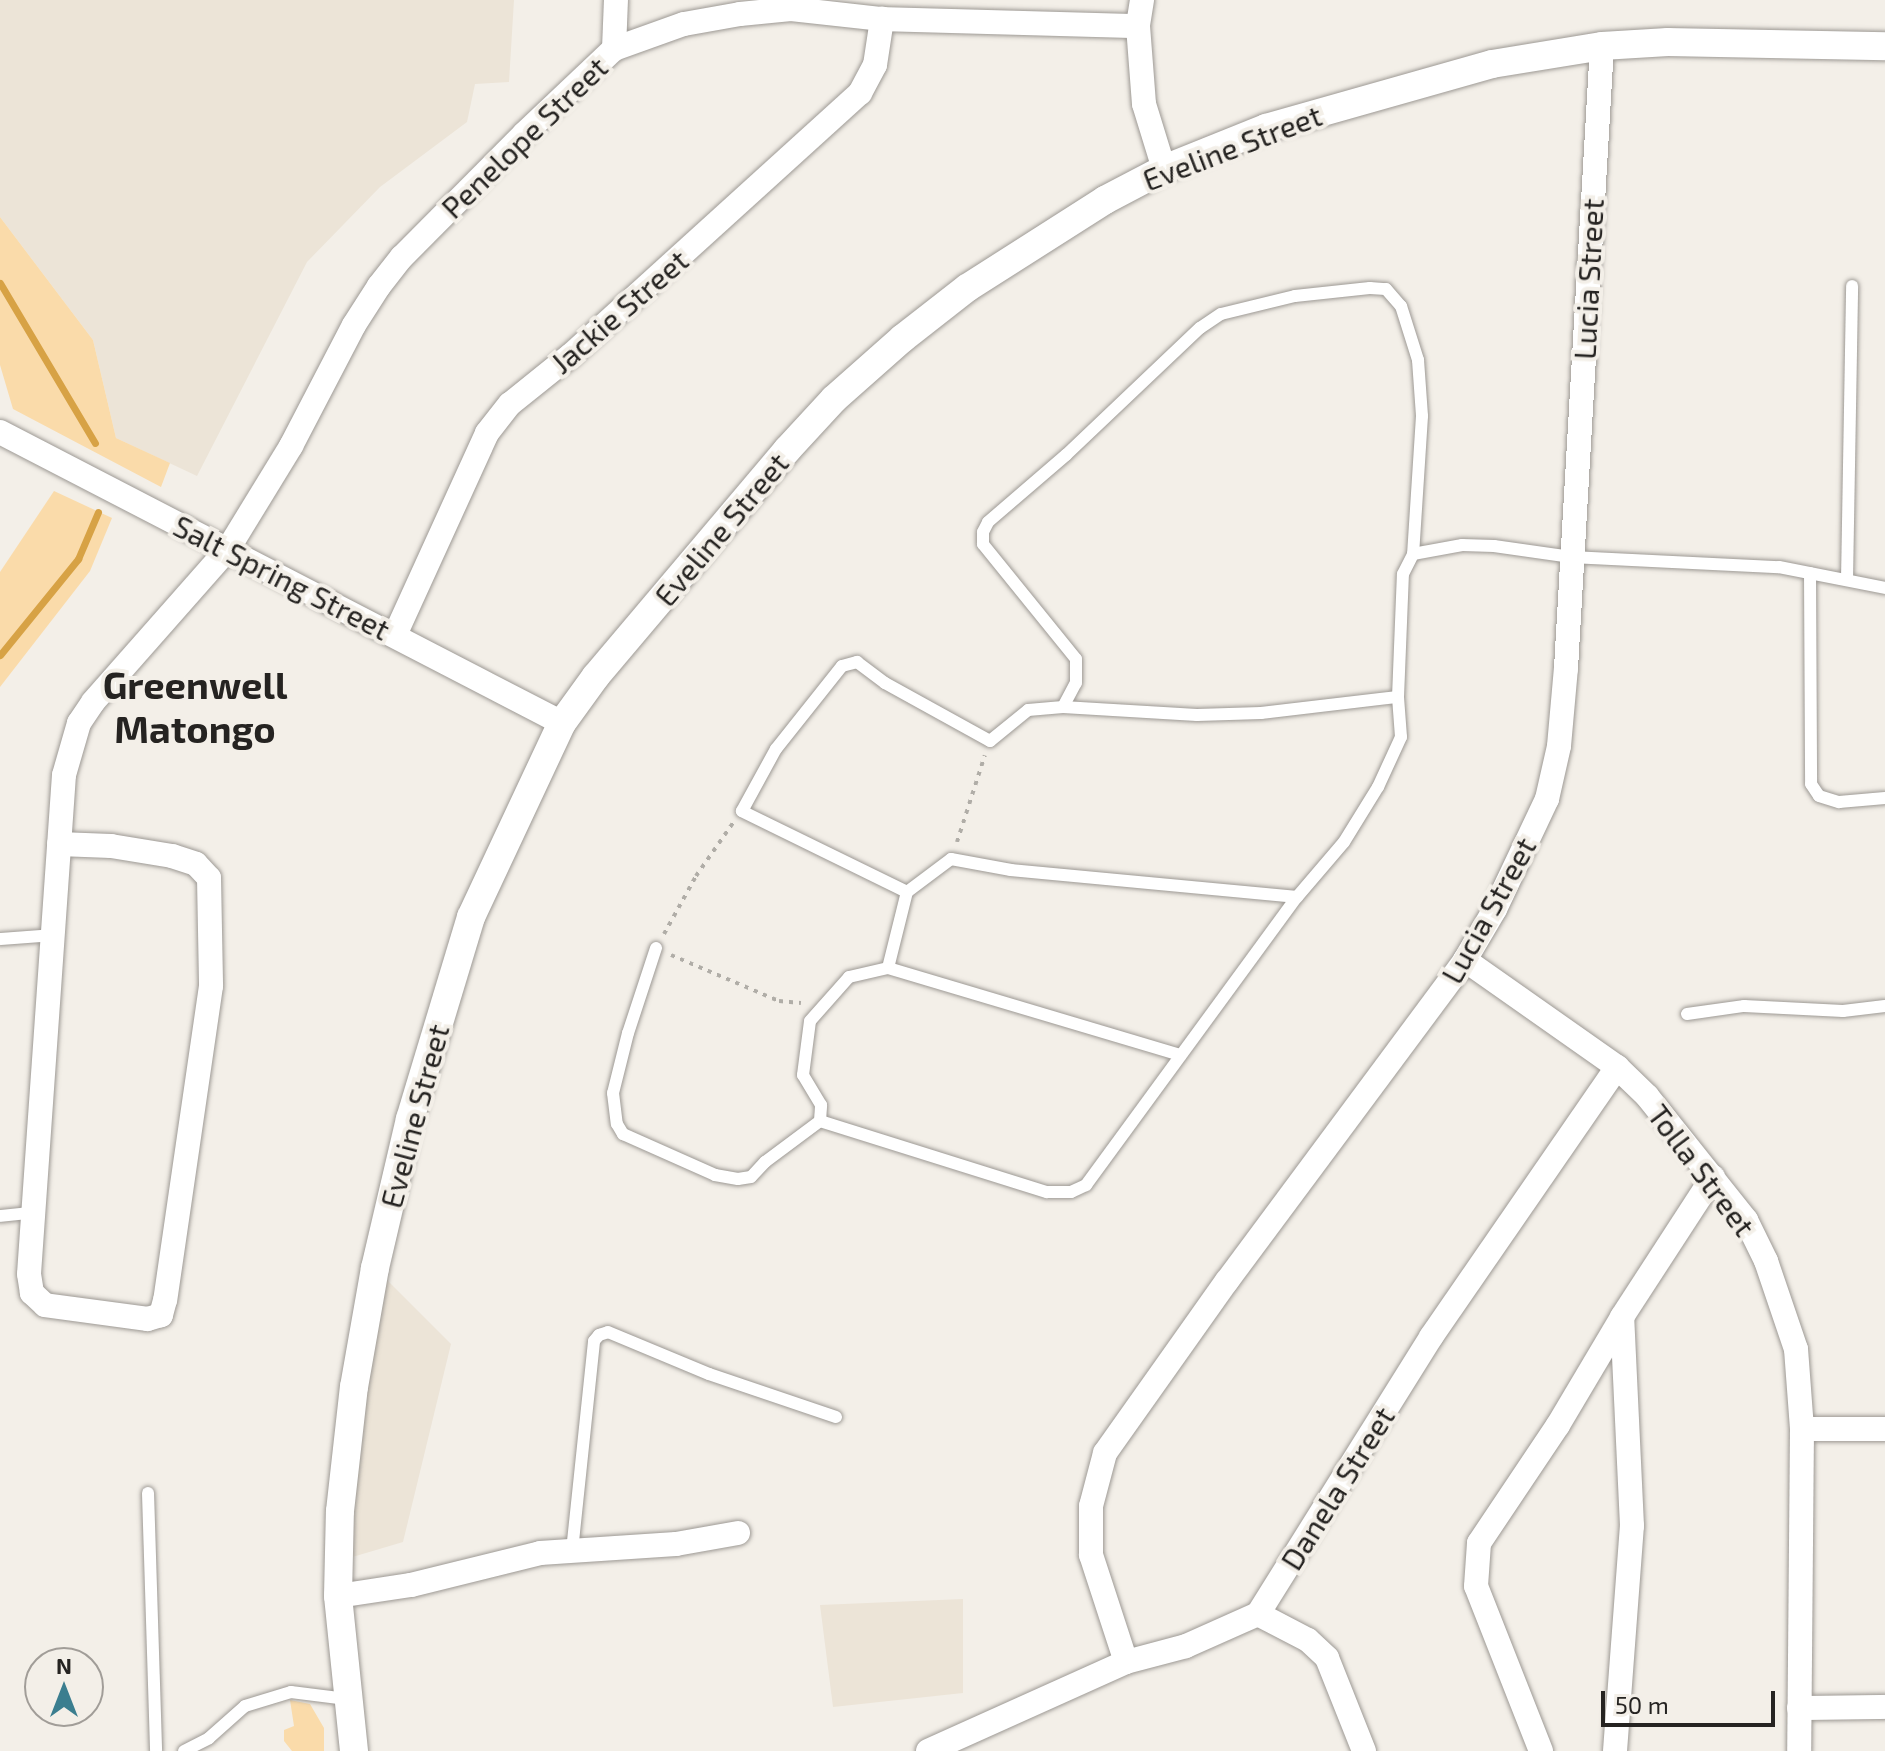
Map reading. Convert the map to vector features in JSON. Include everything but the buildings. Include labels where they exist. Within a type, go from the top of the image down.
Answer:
[{"type":"street","points":[[614,49],[616,0]]},
{"type":"street","points":[[1142,0],[1138,26],[1144,104],[1164,169]]},
{"type":"street","name":"Penelope Street","points":[[59,844],[111,846],[172,856],[196,864],[209,878],[211,986],[161,1315],[148,1319],[45,1305],[32,1293],[29,1274],[31,1213],[55,935],[59,844],[64,775],[79,723],[93,702],[228,549],[291,446],[354,325],[379,286],[402,257],[614,49],[684,24],[792,5],[882,19],[966,11],[1138,26]]},
{"type":"street","name":"Jackie Street","points":[[395,635],[487,433],[502,414],[860,93],[875,65],[882,19]]},
{"type":"street","name":"Eveline Street","points":[[354,1751],[338,1596],[340,1511],[354,1387],[375,1268],[422,1068],[471,917],[562,723],[596,676],[735,510],[834,399],[903,338],[967,288],[1105,200],[1164,169],[1266,128],[1492,64],[1602,46],[1668,42],[1885,46]]},
{"type":"street","name":"Lucia Street","points":[[1126,1662],[1091,1555],[1091,1506],[1105,1453],[1227,1281],[1465,960],[1495,909],[1547,799],[1559,746],[1602,46]]},
{"type":"street","name":"Salt Spring Street","points":[[0,432],[562,723]]},
{"type":"street","name":"Tolla Street","points":[[1465,960],[1617,1067],[1647,1096],[1746,1220],[1781,1299],[1796,1349],[1802,1429],[1799,1751]]},
{"type":"street","name":"Danela Street","points":[[1258,1614],[1431,1337],[1617,1067]]},
{"type":"street","points":[[1541,1751],[1476,1586],[1479,1543],[1558,1425],[1622,1317],[1713,1177]]},
{"type":"street","points":[[1615,1751],[1632,1526],[1622,1317]]},
{"type":"street","points":[[1802,1429],[1885,1429]]},
{"type":"street","points":[[338,1596],[411,1585],[540,1553],[676,1544],[738,1533]]},
{"type":"street","points":[[928,1751],[1126,1662],[1186,1646],[1258,1614],[1308,1640],[1327,1658],[1364,1751]]},
{"type":"street","points":[[1799,1708],[1885,1707]]},
{"type":"lane","points":[[1847,580],[1852,286]]},
{"type":"lane","points":[[820,1121],[1047,1192],[1071,1192],[1086,1185],[1100,1171],[1180,1055],[1297,897],[1344,842],[1378,787],[1401,737],[1398,697],[1403,574],[1413,554],[1422,416],[1418,360],[1401,306],[1386,289],[1295,296],[1221,314],[1200,328],[1066,455],[988,522],[983,532],[983,544],[1076,659],[1076,683],[1063,707]]},
{"type":"lane","points":[[1413,554],[1462,545],[1571,557],[1779,567],[1885,588]]},
{"type":"lane","points":[[1810,573],[1811,784],[1819,796],[1839,802],[1885,798]]},
{"type":"lane","points":[[907,892],[742,811],[776,749],[842,666],[857,662],[885,683],[990,741],[1028,710],[1063,707],[1197,715],[1261,713],[1398,697]]},
{"type":"lane","points":[[888,968],[907,892],[951,859],[1011,870],[1297,897]]},
{"type":"lane","points":[[0,939],[55,935]]},
{"type":"lane","points":[[656,948],[628,1033],[613,1093],[617,1124],[623,1134],[715,1175],[738,1179],[751,1177],[820,1121],[821,1105],[803,1075],[810,1021],[849,977],[888,968],[1180,1055]]},
{"type":"lane","points":[[1687,1014],[1744,1006],[1843,1011],[1885,1006]]},
{"type":"lane","points":[[0,1216],[31,1213]]},
{"type":"lane","points":[[572,1551],[594,1341],[599,1335],[608,1332],[709,1374],[836,1417]]},
{"type":"lane","points":[[148,1493],[156,1751]]},
{"type":"lane","points":[[184,1751],[209,1738],[245,1706],[291,1692],[347,1699]]},
{"type":"path","points":[[951,859],[990,741]]},
{"type":"path","points":[[742,811],[696,876],[656,948],[779,1001],[824,1006]]},
{"type":"shaded area","points":[[0,0],[514,0],[509,82],[475,84],[467,122],[380,187],[307,262],[197,476],[116,438],[93,340],[0,217]]},
{"type":"shaded area","points":[[0,217],[93,340],[116,438],[170,463],[161,487],[13,409],[0,365]]},
{"type":"shaded area","points":[[54,491],[112,518],[90,571],[0,687],[0,572]]},
{"type":"shaded area","points":[[375,1268],[451,1344],[403,1542],[339,1561]]},
{"type":"shaded area","points":[[963,1599],[963,1693],[833,1707],[820,1605]]},
{"type":"shaded area","points":[[290,1700],[310,1704],[324,1728],[324,1751],[292,1751],[284,1741],[284,1730],[294,1726]]},
{"type":"waterway","points":[[0,283],[95,443]]},
{"type":"waterway","points":[[0,655],[78,559],[98,512]]},
{"type":"district","name":"Greenwell Matongo","points":[[195,707]]}]
